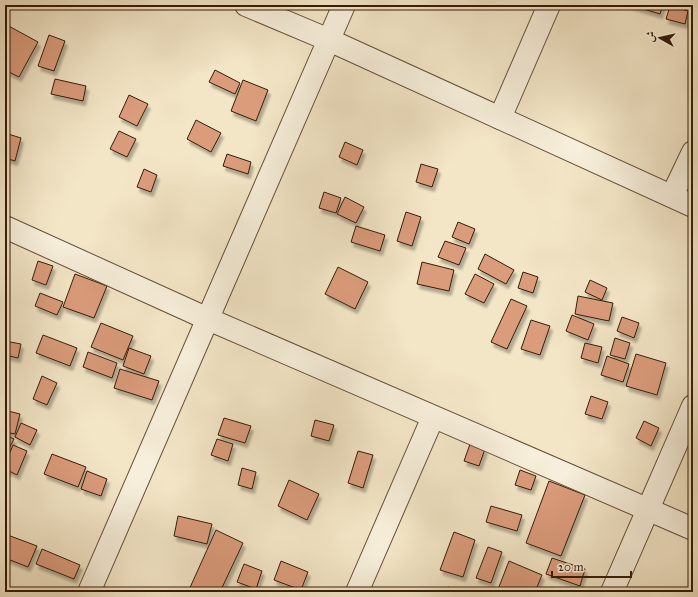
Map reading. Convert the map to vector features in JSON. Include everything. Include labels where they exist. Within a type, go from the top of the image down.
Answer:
[{"type":"street","points":[[246,5],[329,40],[693,206]]},
{"type":"street","points":[[89,592],[344,5]]},
{"type":"street","points":[[500,118],[549,5]]},
{"type":"street","points":[[672,196],[693,152]]},
{"type":"street","points":[[5,227],[208,319],[693,529]]},
{"type":"street","points":[[612,592],[693,406]]},
{"type":"street","points":[[357,592],[433,417]]},
{"type":"building","points":[[630,5],[663,5],[660,14]]},
{"type":"building","points":[[670,6],[688,11],[685,24],[666,19]]},
{"type":"building","points":[[5,24],[38,42],[19,77],[5,70]]},
{"type":"building","points":[[49,35],[65,41],[54,71],[38,66]]},
{"type":"building","points":[[215,70],[240,83],[235,94],[209,82]]},
{"type":"building","points":[[55,79],[86,86],[83,101],[51,94]]},
{"type":"building","points":[[243,80],[268,90],[256,121],[231,111]]},
{"type":"building","points":[[129,95],[148,104],[137,126],[119,117]]},
{"type":"building","points":[[196,120],[221,133],[211,152],[187,139]]},
{"type":"building","points":[[119,131],[136,139],[127,157],[110,149]]},
{"type":"building","points":[[5,133],[21,138],[15,161],[5,158]]},
{"type":"building","points":[[345,142],[363,150],[357,165],[339,157]]},
{"type":"building","points":[[227,154],[251,162],[248,174],[223,166]]},
{"type":"building","points":[[421,164],[438,169],[432,187],[416,182]]},
{"type":"building","points":[[144,169],[157,175],[151,192],[137,187]]},
{"type":"building","points":[[324,192],[341,198],[336,213],[319,208]]},
{"type":"building","points":[[345,197],[364,207],[356,223],[337,214]]},
{"type":"building","points":[[406,212],[421,217],[412,246],[397,241]]},
{"type":"building","points":[[458,222],[475,229],[469,244],[452,237]]},
{"type":"building","points":[[356,226],[385,235],[380,251],[351,242]]},
{"type":"building","points":[[445,241],[466,248],[459,265],[438,257]]},
{"type":"building","points":[[485,254],[514,270],[506,284],[478,269]]},
{"type":"building","points":[[38,261],[53,266],[46,285],[32,280]]},
{"type":"building","points":[[422,262],[454,270],[449,291],[417,284]]},
{"type":"building","points":[[338,267],[368,282],[355,309],[325,294]]},
{"type":"building","points":[[523,272],[538,277],[533,293],[518,288]]},
{"type":"building","points":[[75,274],[107,286],[94,318],[63,307]]},
{"type":"building","points":[[475,274],[494,284],[484,303],[465,294]]},
{"type":"building","points":[[590,280],[607,288],[602,300],[585,292]]},
{"type":"building","points":[[40,293],[63,302],[57,315],[35,306]]},
{"type":"building","points":[[578,296],[613,303],[609,321],[575,314]]},
{"type":"building","points":[[511,299],[527,306],[507,349],[491,342]]},
{"type":"building","points":[[572,315],[594,324],[588,340],[566,331]]},
{"type":"building","points":[[622,317],[639,323],[634,338],[617,331]]},
{"type":"building","points":[[531,320],[550,326],[540,355],[521,349]]},
{"type":"building","points":[[101,323],[133,336],[123,360],[91,347]]},
{"type":"building","points":[[43,335],[77,348],[70,366],[36,353]]},
{"type":"building","points":[[615,338],[630,343],[625,359],[610,355]]},
{"type":"building","points":[[5,341],[21,344],[18,358],[5,355]]},
{"type":"building","points":[[585,343],[602,347],[598,363],[581,358]]},
{"type":"building","points":[[129,348],[151,356],[144,374],[123,366]]},
{"type":"building","points":[[88,352],[117,363],[112,378],[83,367]]},
{"type":"building","points":[[636,354],[666,363],[657,395],[626,386]]},
{"type":"building","points":[[607,356],[629,364],[623,382],[601,375]]},
{"type":"building","points":[[120,369],[159,381],[152,400],[114,388]]},
{"type":"building","points":[[42,376],[57,383],[47,405],[33,399]]},
{"type":"building","points":[[591,396],[608,402],[602,419],[585,414]]},
{"type":"building","points":[[8,411],[20,414],[15,434],[5,432],[5,422]]},
{"type":"building","points":[[224,418],[251,426],[245,443],[218,435]]},
{"type":"building","points":[[315,420],[334,425],[329,441],[311,436]]},
{"type":"building","points":[[644,421],[659,428],[651,446],[636,438]]},
{"type":"building","points":[[21,423],[37,430],[30,445],[15,437]]},
{"type":"building","points":[[5,435],[14,439],[5,456]]},
{"type":"building","points":[[217,439],[233,444],[228,461],[211,455]]},
{"type":"building","points":[[470,444],[485,449],[479,466],[464,461]]},
{"type":"building","points":[[13,445],[27,451],[17,475],[5,469],[5,464]]},
{"type":"building","points":[[358,451],[373,455],[363,488],[348,483]]},
{"type":"building","points":[[52,454],[86,467],[78,487],[44,474]]},
{"type":"building","points":[[242,468],[256,472],[252,489],[238,485]]},
{"type":"building","points":[[520,470],[536,476],[531,490],[515,485]]},
{"type":"building","points":[[87,471],[107,479],[101,496],[81,489]]},
{"type":"building","points":[[289,480],[319,494],[307,520],[278,506]]},
{"type":"building","points":[[549,481],[585,495],[561,556],[526,543]]},
{"type":"building","points":[[491,506],[522,515],[517,531],[486,522]]},
{"type":"building","points":[[178,516],[212,524],[207,544],[174,536]]},
{"type":"building","points":[[216,530],[243,543],[220,592],[188,592]]},
{"type":"building","points":[[454,532],[475,540],[463,577],[440,570]]},
{"type":"building","points":[[5,534],[37,546],[28,567],[5,558]]},
{"type":"building","points":[[488,547],[502,552],[491,583],[476,578]]},
{"type":"building","points":[[42,549],[80,565],[74,579],[36,564]]},
{"type":"building","points":[[552,558],[585,569],[580,586],[546,574]]},
{"type":"building","points":[[281,561],[308,572],[301,590],[274,580]]},
{"type":"building","points":[[509,561],[542,575],[535,592],[497,592]]},
{"type":"building","points":[[244,564],[262,571],[256,589],[237,582]]},
{"type":"building","points":[[448,587],[465,592],[447,592]]}]
